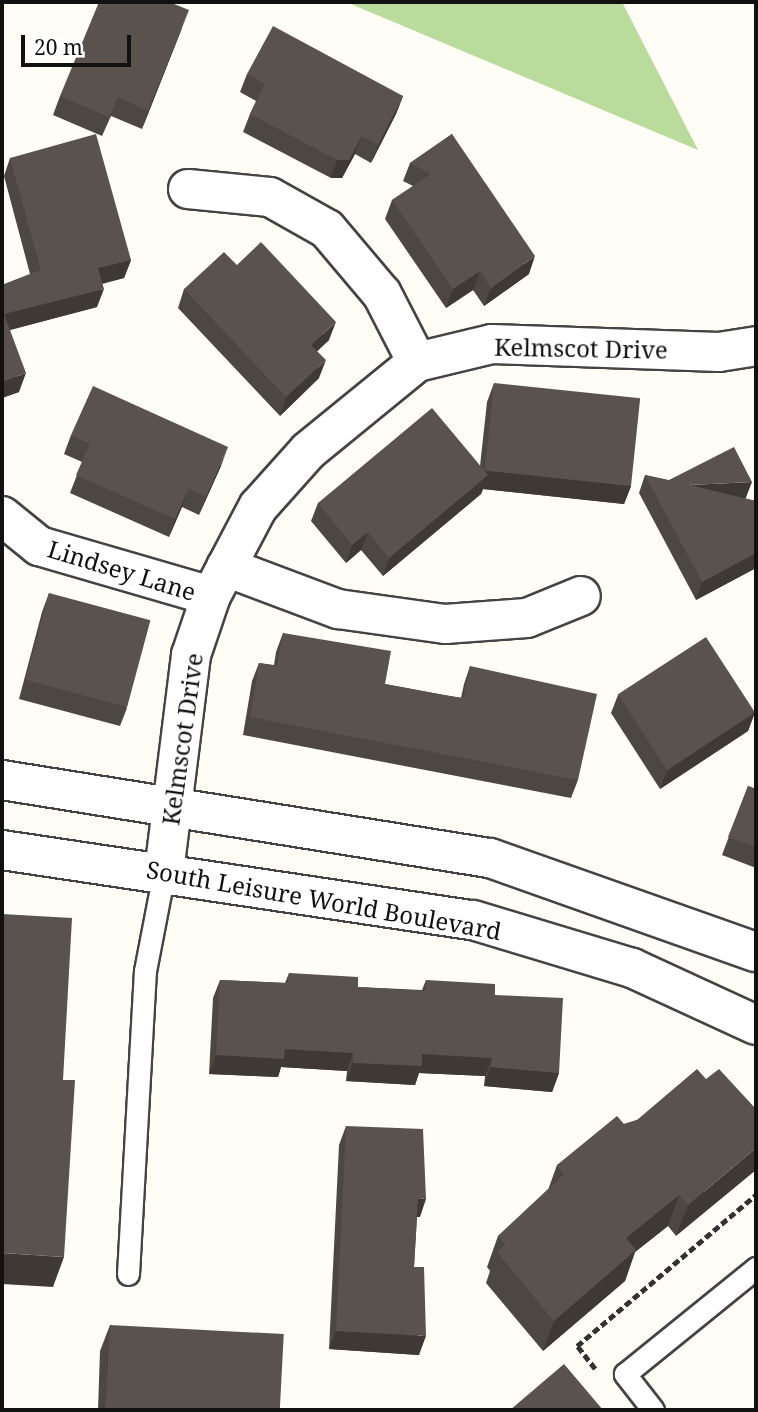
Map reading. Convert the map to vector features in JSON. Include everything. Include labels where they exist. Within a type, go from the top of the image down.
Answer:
[{"type":"street","points":[[188,189],[270,197],[327,229],[382,294],[417,362]]},
{"type":"street","name":"Kelmscot Drive","points":[[163,872],[191,655],[218,581],[258,508],[308,451],[417,362],[492,344],[719,352],[756,346]]},
{"type":"street","name":"Lindsey Lane","points":[[2,516],[39,546],[218,581],[338,609],[445,624],[527,618],[581,596]]},
{"type":"street","points":[[2,780],[490,858],[756,952]]},
{"type":"street","name":"South Leisure World Boulevard","points":[[2,850],[473,920],[632,968],[756,1025]]},
{"type":"lane","points":[[128,1274],[145,971],[163,872]]},
{"type":"lane","points":[[653,1410],[625,1374],[756,1268]]},
{"type":"path","points":[[603,1378],[577,1346],[756,1195]]},
{"type":"green space","points":[[346,2],[622,2],[698,150]]},
{"type":"building","points":[[99,2],[169,2],[189,10],[148,111],[118,97],[109,117],[60,96]]},
{"type":"building","points":[[273,26],[403,96],[378,145],[362,136],[349,160],[337,160],[250,114],[265,84],[247,74]]},
{"type":"building","points":[[96,134],[131,260],[98,268],[104,289],[4,314],[26,373],[2,382],[2,285],[41,270],[10,158]]},
{"type":"building","points":[[452,134],[535,256],[491,288],[480,271],[453,289],[392,200],[431,174],[410,163]]},
{"type":"building","points":[[261,242],[336,322],[311,345],[326,360],[286,397],[184,289],[224,252],[237,265]]},
{"type":"building","points":[[494,383],[640,398],[631,486],[485,471]]},
{"type":"building","points":[[93,386],[228,447],[206,497],[189,489],[175,519],[76,475],[90,444],[71,435]]},
{"type":"building","points":[[432,408],[488,475],[389,558],[368,532],[352,545],[318,503]]},
{"type":"building","points":[[734,447],[752,482],[689,485],[756,501],[756,553],[702,582],[645,475],[669,480]]},
{"type":"building","points":[[49,593],[150,620],[127,707],[26,680]]},
{"type":"building","points":[[283,633],[391,651],[385,684],[463,698],[470,666],[597,694],[578,780],[250,717],[259,663],[277,666]]},
{"type":"building","points":[[706,637],[755,712],[667,770],[618,694]]},
{"type":"building","points":[[748,786],[756,789],[756,847],[728,837]]},
{"type":"building","points":[[2,914],[72,918],[63,1080],[75,1080],[64,1257],[2,1253]]},
{"type":"building","points":[[289,973],[358,977],[358,987],[426,991],[426,980],[495,984],[495,995],[563,998],[559,1073],[491,1067],[492,1058],[422,1054],[422,1066],[353,1063],[353,1053],[285,1049],[284,1059],[216,1055],[220,980],[288,983]]},
{"type":"building","points":[[697,1069],[706,1079],[719,1069],[756,1109],[756,1148],[688,1205],[679,1195],[626,1238],[636,1250],[554,1321],[497,1252],[505,1245],[498,1236],[564,1174],[557,1165],[617,1116],[624,1124],[637,1120]]},
{"type":"building","points":[[346,1126],[423,1129],[426,1199],[418,1198],[414,1267],[424,1267],[426,1336],[336,1331]]},
{"type":"building","points":[[110,1325],[284,1334],[280,1410],[106,1410]]},
{"type":"building","points":[[564,1364],[603,1410],[510,1410]]}]
